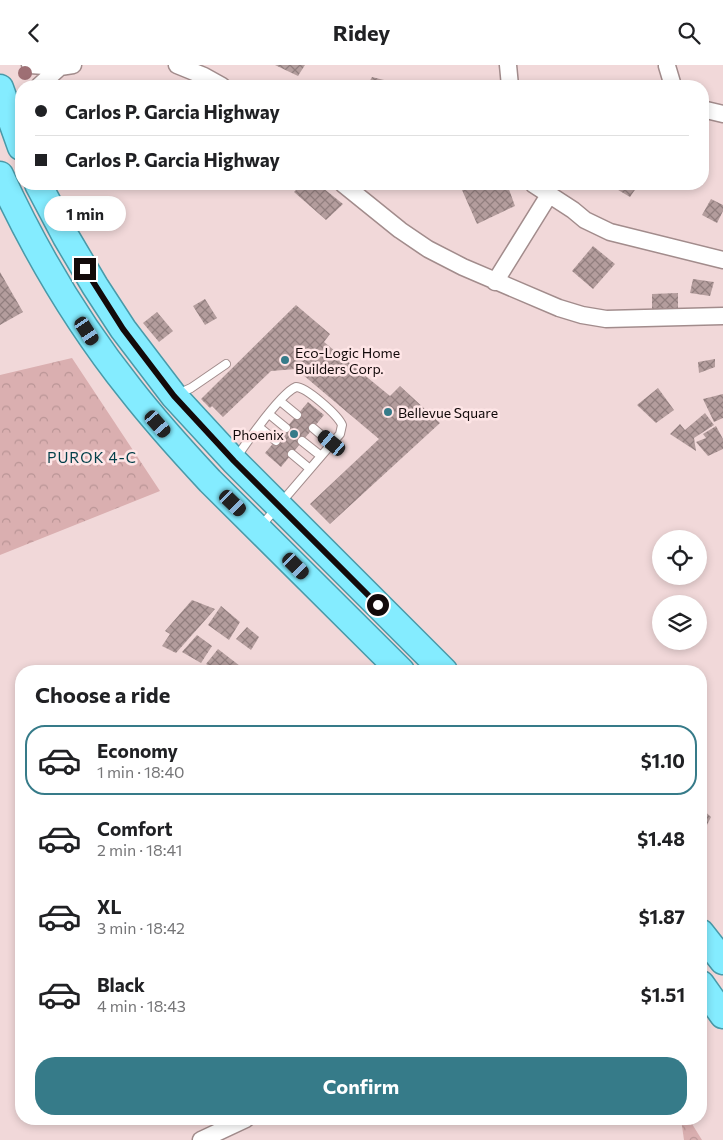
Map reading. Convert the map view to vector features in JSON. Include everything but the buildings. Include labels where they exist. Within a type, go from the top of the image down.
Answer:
[{"type":"highway","points":[[0,88],[15,127]]},
{"type":"highway","points":[[0,175],[38,251],[97,345],[140,402],[184,453],[395,665]]},
{"type":"highway","points":[[41,190],[95,286],[123,329],[174,396],[234,461],[438,665]]},
{"type":"highway","points":[[707,941],[723,961]]},
{"type":"highway","points":[[707,992],[723,1015]]},
{"type":"street","points":[[30,65],[66,66]]},
{"type":"street","points":[[177,65],[211,80]]},
{"type":"street","points":[[508,65],[509,80]]},
{"type":"street","points":[[46,80],[66,66]]},
{"type":"street","points":[[668,66],[672,80]]},
{"type":"street","points":[[709,111],[723,114]]},
{"type":"street","points":[[349,190],[385,219],[428,249],[495,282],[559,308],[582,315],[606,319],[723,316]]},
{"type":"street","points":[[541,190],[585,220],[610,232],[723,260]]},
{"type":"street","points":[[495,282],[549,195]]},
{"type":"street","points":[[200,1140],[233,1125]]},
{"type":"lane","points":[[174,396],[191,388],[226,364]]},
{"type":"lane","points":[[234,461],[280,401],[288,392],[296,387],[304,389],[318,400],[338,417],[342,425],[340,434],[259,529]]},
{"type":"lane","points":[[280,401],[297,415]]},
{"type":"lane","points":[[270,414],[286,428]]},
{"type":"lane","points":[[259,427],[276,441]]},
{"type":"lane","points":[[313,428],[332,443]]},
{"type":"lane","points":[[302,441],[321,456]]},
{"type":"lane","points":[[292,454],[310,469]]},
{"type":"green space","points":[[72,358],[160,491],[0,555],[0,375]]},
{"type":"green space","points":[[682,1125],[693,1125],[702,1140],[684,1140]]},
{"type":"place","name":"Eco-Logic Home Builders Corp.","points":[[285,360]]},
{"type":"place","name":"Bellevue Square","points":[[388,412]]},
{"type":"place","name":"Phoenix","points":[[294,434]]},
{"type":"district","name":"PUROK 4-C","points":[[92,457]]},
{"type":"route","points":[[85,269],[123,329],[174,396],[256,484],[378,605]]}]
